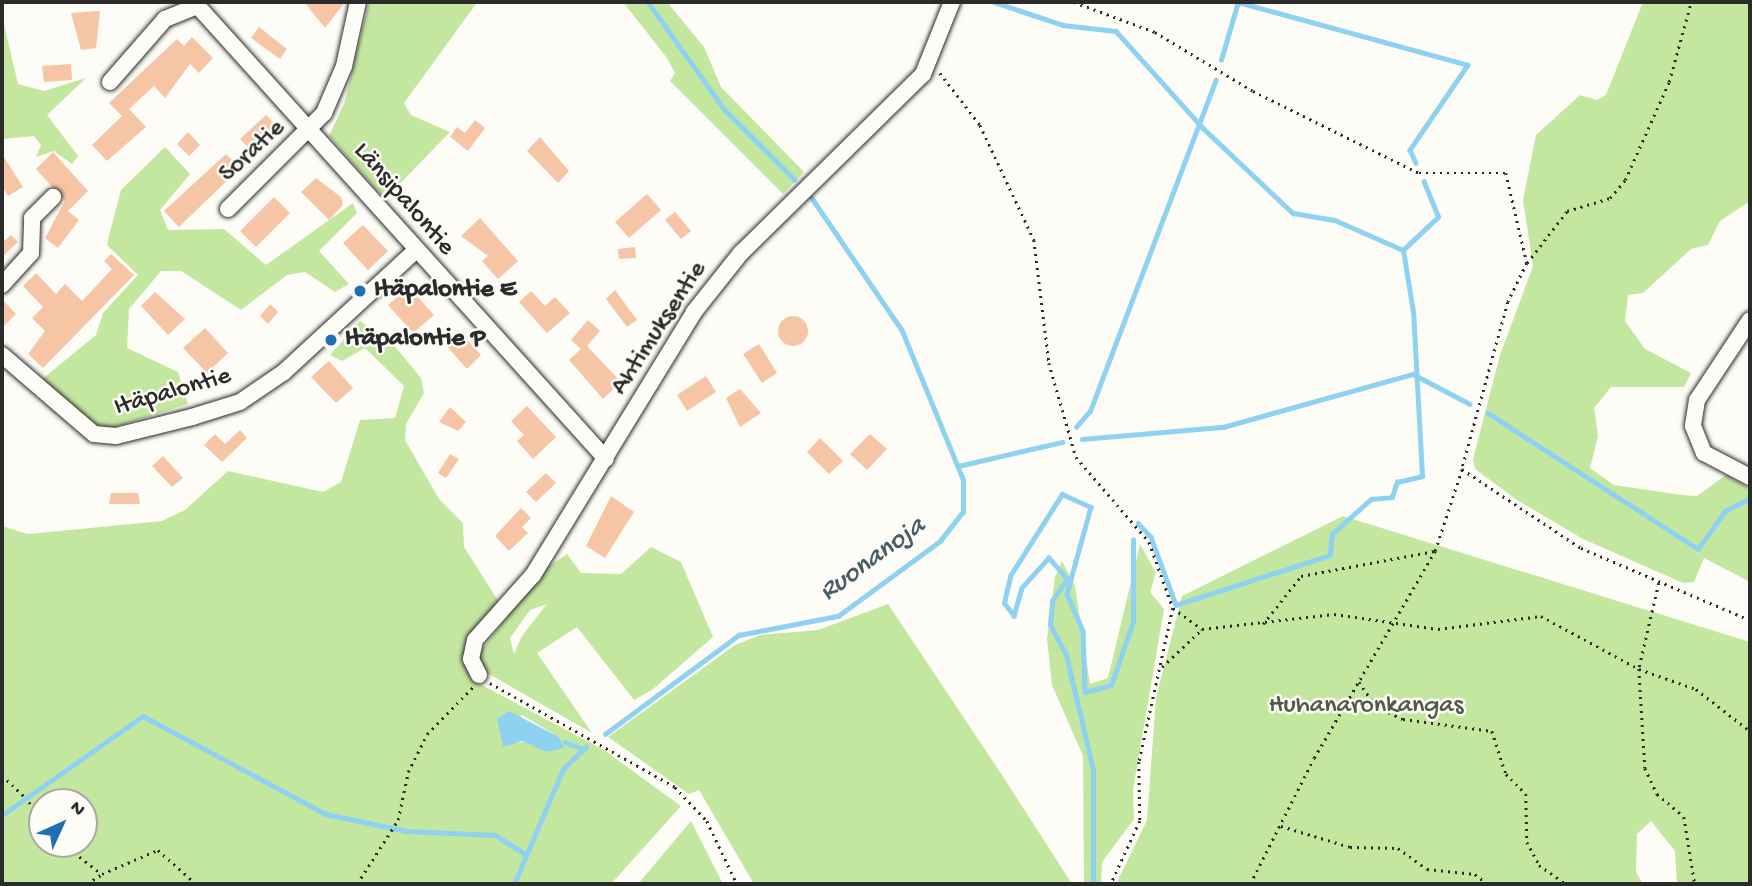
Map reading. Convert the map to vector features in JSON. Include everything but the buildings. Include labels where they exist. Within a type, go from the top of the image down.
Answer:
[{"type":"street","name":"Soratie","points":[[228,209],[310,132],[339,82],[358,2]]},
{"type":"street","name":"Ahtimuksentie","points":[[479,675],[471,659],[475,640],[533,575],[715,283],[932,62],[952,2]]},
{"type":"street","name":"Länsipalontie","points":[[196,4],[415,251],[606,459]]},
{"type":"street","points":[[110,82],[165,19],[196,4]]},
{"type":"street","points":[[2,285],[31,253],[32,218],[53,197]]},
{"type":"street","name":"Itäpalontie","points":[[2,355],[94,434],[116,436],[192,417],[240,402],[284,372],[415,251]]},
{"type":"street","points":[[1750,320],[1697,400],[1694,439],[1704,453],[1750,477]]},
{"type":"path","points":[[1074,2],[1155,32],[1253,91],[1419,173],[1506,173],[1527,263]]},
{"type":"path","points":[[1250,884],[1359,682],[1435,551],[1462,469],[1508,302],[1527,263],[1567,211],[1610,198],[1625,180],[1669,82],[1691,2]]},
{"type":"path","points":[[932,62],[980,125],[1034,240],[1049,363],[1076,457],[1149,542],[1173,608],[1139,762],[1140,821],[1117,860],[1111,884]]},
{"type":"path","points":[[1462,469],[1557,535],[1659,583],[1750,620]]},
{"type":"path","points":[[1263,624],[1301,576],[1435,551]]},
{"type":"path","points":[[1659,583],[1639,669],[1645,768],[1657,794],[1684,817],[1696,884]]},
{"type":"path","points":[[1173,608],[1202,629]]},
{"type":"path","points":[[1160,670],[1202,629],[1334,614],[1450,629],[1541,616],[1639,669],[1696,689],[1750,731]]},
{"type":"path","points":[[357,884],[398,820],[408,772],[427,734],[456,698],[485,680],[675,787],[707,821],[737,884]]},
{"type":"path","points":[[1359,682],[1376,706],[1403,719],[1492,731],[1506,774],[1526,794],[1527,842],[1539,865],[1566,884]]},
{"type":"path","points":[[2,775],[25,797]]},
{"type":"path","points":[[1281,826],[1350,847],[1398,848],[1427,869],[1475,874],[1489,884]]},
{"type":"path","points":[[87,884],[102,874],[158,850],[196,884]]},
{"type":"path","points":[[82,858],[102,874]]},
{"type":"green space","points":[[369,2],[476,4],[404,103],[411,115],[450,132],[385,199],[329,136],[344,104]]},
{"type":"green space","points":[[623,2],[667,2],[704,47],[721,87],[804,172],[783,194],[670,81],[675,73],[667,58]]},
{"type":"green space","points":[[1643,2],[1750,2],[1750,201],[1720,221],[1708,245],[1691,249],[1643,293],[1628,295],[1625,321],[1645,349],[1691,373],[1684,387],[1611,387],[1594,408],[1598,436],[1590,468],[1614,485],[1682,495],[1697,496],[1726,475],[1750,489],[1750,582],[1704,558],[1694,582],[1683,583],[1583,539],[1517,500],[1475,469],[1473,459],[1500,355],[1533,266],[1523,200],[1536,135],[1580,95],[1597,100],[1606,95]]},
{"type":"green space","points":[[2,16],[18,84],[44,91],[86,78],[47,115],[78,156],[72,164],[54,151],[36,157],[41,145],[34,136],[2,139]]},
{"type":"green space","points":[[165,147],[190,174],[160,210],[168,230],[224,229],[266,265],[353,203],[357,213],[319,251],[349,284],[335,292],[305,272],[287,275],[241,310],[181,271],[161,271],[129,309],[127,348],[178,372],[188,404],[112,428],[90,424],[40,381],[96,335],[103,313],[138,275],[107,245],[121,190]]},
{"type":"green space","points":[[360,321],[393,344],[421,378],[424,393],[406,424],[405,440],[439,499],[463,523],[464,547],[499,602],[464,647],[474,681],[604,750],[681,806],[611,884],[2,884],[2,526],[28,534],[162,521],[185,510],[228,471],[323,492],[341,482],[360,420],[395,418],[404,386],[365,348],[342,361],[330,355]],"holes":[[[522,715],[559,737],[546,752],[528,742],[501,743]]]},
{"type":"green space","name":"Huhanaronkangas","points":[[1343,516],[1750,642],[1750,884],[1677,884],[1675,851],[1651,821],[1637,834],[1636,872],[1643,884],[1116,884],[1147,820],[1156,698],[1182,596]]},
{"type":"green space","points":[[1140,544],[1156,573],[1150,592],[1164,609],[1133,790],[1134,819],[1102,862],[1101,884],[1084,884],[1083,756],[1052,685],[1047,639],[1055,577],[1062,561],[1075,586],[1090,684],[1108,678]]},
{"type":"green space","points":[[651,547],[681,562],[713,637],[652,690],[634,700],[577,627],[537,653],[592,733],[482,670],[478,655],[542,571],[567,554],[581,573],[621,574]],"holes":[[[547,604],[522,636],[514,654],[510,638],[530,610]]]},
{"type":"green space","points":[[888,604],[1072,884],[754,884],[699,790],[689,794],[608,737],[735,645],[760,635],[818,630]]},
{"type":"green space","points":[[691,821],[723,884],[638,884]]},
{"type":"water","points":[[509,711],[559,737],[564,748],[546,752],[522,741],[503,747],[497,719]]},
{"type":"waterway","name":"Ruonanoja","points":[[648,2],[725,110],[794,179]]},
{"type":"waterway","points":[[994,2],[1063,25],[1116,31],[1203,128],[1293,213],[1335,220],[1403,250]]},
{"type":"waterway","points":[[1238,2],[1468,65],[1410,150],[1416,163]]},
{"type":"waterway","points":[[1221,60],[1238,2]]},
{"type":"waterway","points":[[1076,427],[1090,411],[1216,80]]},
{"type":"waterway","points":[[1138,523],[1151,537],[1176,605],[1330,555],[1332,534],[1371,499],[1392,497],[1397,482],[1422,476],[1413,312],[1403,250],[1438,217],[1424,182]]},
{"type":"waterway","name":"Ruonanoja","points":[[605,734],[739,635],[838,616],[940,541],[963,512],[963,480],[902,331],[812,199]]},
{"type":"waterway","points":[[1082,439],[1223,427],[1413,374],[1470,404]]},
{"type":"waterway","points":[[1488,413],[1698,549],[1725,511],[1750,498]]},
{"type":"waterway","points":[[958,466],[1062,442]]},
{"type":"waterway","points":[[1093,884],[1093,770],[1066,655],[1050,625],[1052,601],[1067,579],[1049,558],[1022,588],[1014,616],[1004,603],[1010,576],[1062,494],[1091,507],[1067,594],[1083,631],[1085,692],[1111,685],[1133,622],[1133,540]]},
{"type":"waterway","points":[[2,815],[143,716],[326,814],[407,831],[495,835],[526,854]]},
{"type":"waterway","points":[[565,742],[583,749]]},
{"type":"waterway","name":"Ruonanoja","points":[[514,884],[563,769],[586,747]]},
{"type":"place","name":"Itäpalontie E","points":[[360,291]]},
{"type":"place","name":"Itäpalontie P","points":[[331,340]]}]
